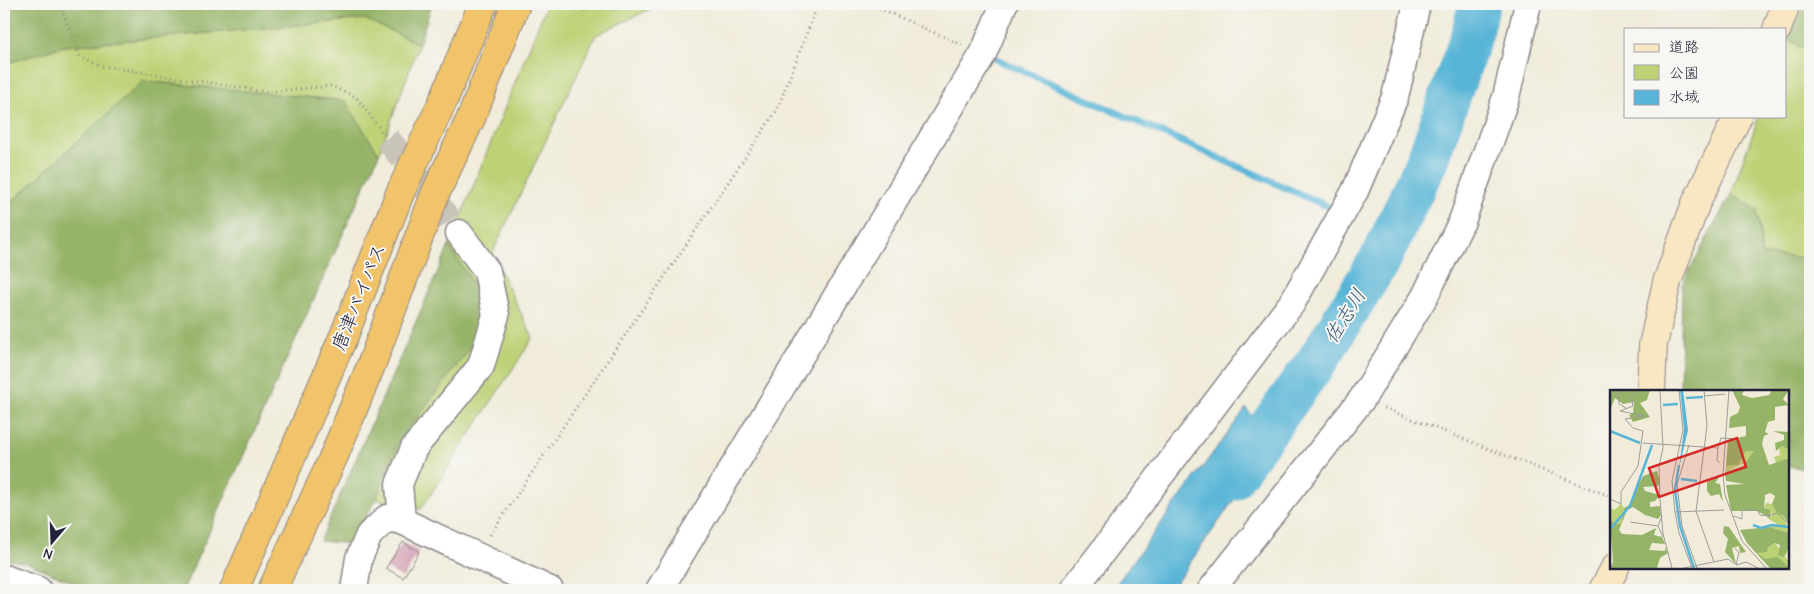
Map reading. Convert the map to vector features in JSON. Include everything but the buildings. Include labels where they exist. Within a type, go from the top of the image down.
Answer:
[{"type":"highway","name":"唐津バイパス","points":[[234,590],[345,333],[400,193],[443,101],[483,4]]},
{"type":"highway","name":"唐津バイパス","points":[[272,590],[334,456],[372,363],[435,194],[472,116],[516,4]]},
{"type":"street","points":[[659,590],[983,54],[1004,4]]},
{"type":"street","points":[[1073,590],[1292,302],[1355,191],[1395,97],[1417,4]]},
{"type":"street","points":[[1211,590],[1362,399],[1425,296],[1462,221],[1506,97],[1528,4]]},
{"type":"street","points":[[1777,28],[1786,4]]},
{"type":"street","points":[[1651,390],[1653,345],[1667,282],[1696,204],[1737,118]]},
{"type":"street","points":[[402,521],[399,484],[414,448],[480,366],[496,315],[486,271],[459,234]]},
{"type":"street","points":[[354,590],[359,558],[369,535],[387,518],[402,521],[550,590]]},
{"type":"street","points":[[1603,590],[1614,569]]},
{"type":"street","points":[[4,578],[38,590]]},
{"type":"path","points":[[60,4],[80,56],[102,66],[267,92],[332,86],[356,97],[387,138]]},
{"type":"path","points":[[476,556],[777,110],[818,4]]},
{"type":"path","points":[[870,4],[983,54]]},
{"type":"path","points":[[1362,399],[1610,496]]},
{"type":"green space","points":[[4,4],[432,4],[419,44],[365,19],[64,46],[4,64]]},
{"type":"green space","points":[[548,4],[636,4],[631,8],[546,6]]},
{"type":"green space","points":[[636,4],[661,4],[596,35],[492,254],[533,338],[421,509],[376,499],[398,442],[477,339],[479,293],[449,246],[546,6],[631,8]]},
{"type":"green space","points":[[1807,4],[1810,4],[1810,53],[1787,38]]},
{"type":"green space","points":[[365,19],[419,44],[379,154],[345,101],[144,81],[4,209],[4,64],[64,46]]},
{"type":"green space","points":[[1787,38],[1810,53],[1810,258],[1762,255],[1757,210],[1731,194],[1758,118],[1786,118]]},
{"type":"green space","points":[[143,81],[345,101],[379,154],[183,590],[91,590],[28,563],[4,559],[4,209]]},
{"type":"green space","points":[[1731,194],[1757,210],[1762,255],[1810,258],[1810,470],[1789,466],[1789,390],[1680,390],[1682,284]]},
{"type":"green space","points":[[449,246],[479,293],[477,339],[398,442],[376,499],[351,544],[320,541]]},
{"type":"water","points":[[1246,408],[1274,443],[1171,590],[1112,590]]},
{"type":"waterway","name":"佐志川","points":[[1231,480],[1319,358],[1382,256],[1427,161],[1473,31],[1479,4]]},
{"type":"waterway","points":[[996,59],[1329,207]]},
{"type":"tunnel","points":[[387,138],[459,233]]}]
